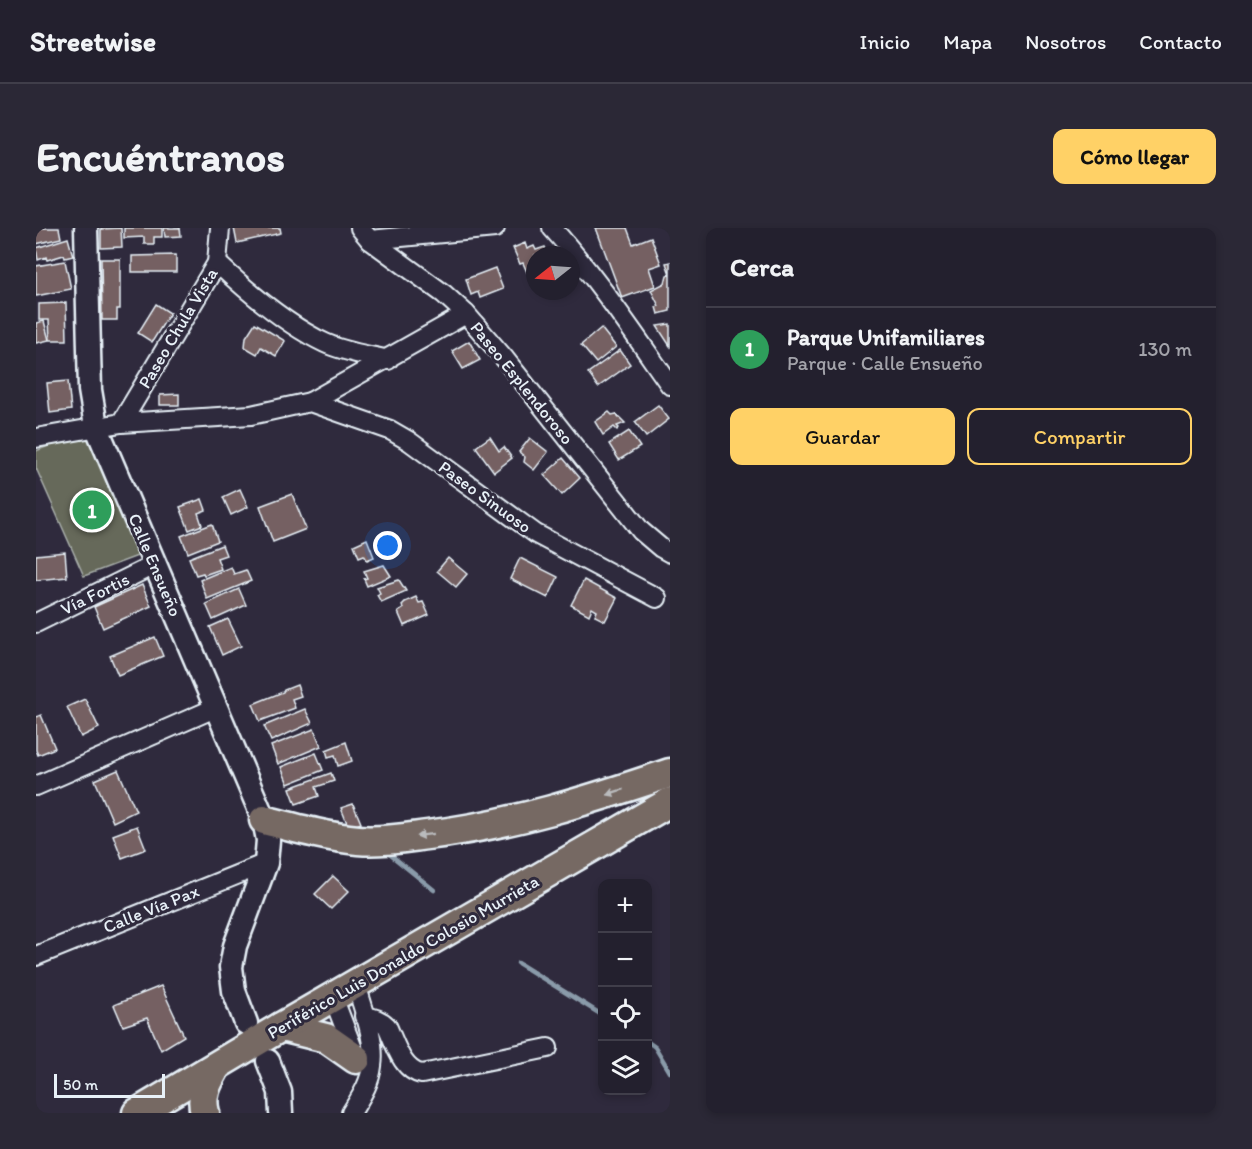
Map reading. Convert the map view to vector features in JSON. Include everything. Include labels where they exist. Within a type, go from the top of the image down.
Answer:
[{"type":"main road","points":[[264,820],[327,835],[360,840],[410,837],[487,826],[571,806],[670,772]]},
{"type":"main road","name":"Periférico Luis Donaldo Colosio Murrieta","points":[[138,1113],[670,802]]},
{"type":"main road","points":[[281,1028],[326,1038],[361,1072]]},
{"type":"main road","points":[[205,1113],[202,1100],[206,1085],[216,1067]]},
{"type":"street","name":"Calle Ensueño","points":[[86,228],[90,390],[96,426],[264,820],[268,840],[266,863],[235,946],[231,967],[234,991],[246,1023]]},
{"type":"street","name":"Paseo Chula Vista","points":[[121,423],[217,263],[220,228]]},
{"type":"street","points":[[365,234],[495,228]]},
{"type":"street","points":[[552,228],[592,276],[670,385]]},
{"type":"street","name":"Paseo Esplendoroso","points":[[365,234],[444,294],[466,314],[506,359],[641,531],[661,548],[670,552]]},
{"type":"street","points":[[217,263],[248,291],[284,318],[324,343],[388,360]]},
{"type":"street","points":[[36,438],[121,423],[251,415],[310,402],[466,314]]},
{"type":"street","name":"Paseo Sinuoso","points":[[310,402],[390,430],[409,441],[536,534],[657,598]]},
{"type":"street","name":"Vía Fortis","points":[[36,623],[154,565]]},
{"type":"street","points":[[36,786],[215,708]]},
{"type":"street","name":"Calle Vía Pax","points":[[36,956],[266,863]]},
{"type":"street","points":[[345,990],[364,1016],[373,1053],[372,1066],[361,1072]]},
{"type":"street","points":[[345,990],[361,1072],[351,1113]]},
{"type":"street","points":[[364,1016],[378,1018],[382,1021],[404,1063],[416,1073],[422,1074],[548,1048]]},
{"type":"street","points":[[268,1061],[280,1092],[281,1113]]},
{"type":"green space","points":[[95,427],[148,552],[84,576],[36,468],[36,451]]},
{"type":"building","points":[[36,228],[59,228],[61,238],[36,244]]},
{"type":"building","points":[[121,228],[122,247],[101,248],[101,229]]},
{"type":"building","points":[[124,228],[162,228],[162,237],[154,237],[154,244],[144,244],[144,237],[124,238]]},
{"type":"building","points":[[164,228],[180,228],[181,236],[165,237]]},
{"type":"building","points":[[234,228],[280,228],[281,233],[237,243]]},
{"type":"building","points":[[596,228],[627,228],[633,244],[651,237],[661,264],[649,268],[655,286],[622,298]]},
{"type":"building","points":[[68,238],[73,256],[65,258],[64,255],[47,260],[46,257],[38,260],[36,248]]},
{"type":"building","points":[[525,243],[526,270],[523,263],[520,264],[513,248]]},
{"type":"building","points":[[176,255],[176,272],[132,272],[132,256]]},
{"type":"building","points":[[101,259],[120,259],[120,309],[117,309],[117,320],[102,320]]},
{"type":"building","points":[[65,261],[71,289],[36,296],[36,266]]},
{"type":"building","points":[[670,262],[670,274],[666,263]]},
{"type":"building","points":[[495,268],[503,289],[480,298],[478,292],[471,295],[466,279]]},
{"type":"building","points":[[670,274],[670,311],[658,314],[656,307],[659,306],[651,290],[665,283],[667,275]]},
{"type":"building","points":[[66,303],[67,340],[50,340],[49,320],[39,320],[39,304]]},
{"type":"building","points":[[156,304],[170,313],[152,342],[138,333]]},
{"type":"building","points":[[44,321],[49,340],[36,343],[36,323]]},
{"type":"building","points":[[255,323],[285,341],[276,356],[261,347],[257,354],[245,347],[246,337]]},
{"type":"building","points":[[670,324],[670,346],[657,326]]},
{"type":"building","points":[[601,328],[616,347],[596,363],[581,345]]},
{"type":"building","points":[[469,341],[480,360],[463,369],[452,351]]},
{"type":"building","points":[[620,350],[630,364],[598,387],[588,373]]},
{"type":"building","points":[[68,381],[71,410],[50,413],[47,383]]},
{"type":"building","points":[[179,394],[179,405],[160,405],[160,395]]},
{"type":"building","points":[[658,405],[669,419],[646,437],[635,422]]},
{"type":"building","points":[[609,412],[612,415],[616,414],[625,423],[617,426],[619,428],[617,430],[614,427],[603,435],[595,422]]},
{"type":"building","points":[[629,431],[640,447],[619,460],[609,444]]},
{"type":"building","points":[[490,437],[499,451],[504,447],[512,458],[494,472],[476,447]]},
{"type":"building","points":[[530,438],[548,452],[534,470],[524,462],[525,457],[519,452]]},
{"type":"building","points":[[563,458],[580,478],[562,495],[544,475]]},
{"type":"building","points":[[240,489],[248,507],[231,515],[223,497]]},
{"type":"building","points":[[292,494],[306,529],[273,542],[260,506]]},
{"type":"building","points":[[202,499],[206,510],[198,513],[202,525],[189,530],[180,507]]},
{"type":"building","points":[[212,524],[218,541],[188,553],[181,536]]},
{"type":"building","points":[[367,539],[374,557],[367,560],[364,555],[359,557],[354,545]]},
{"type":"building","points":[[222,545],[226,555],[217,558],[221,569],[204,575],[203,573],[196,575],[189,558]]},
{"type":"building","points":[[65,552],[67,577],[36,580],[36,555]]},
{"type":"building","points":[[448,558],[467,574],[456,587],[437,571]]},
{"type":"building","points":[[520,558],[558,577],[548,598],[510,579]]},
{"type":"building","points":[[384,565],[391,576],[367,586],[364,571]]},
{"type":"building","points":[[231,567],[234,574],[246,570],[251,581],[207,599],[200,580]]},
{"type":"building","points":[[399,580],[406,591],[381,602],[377,595],[380,593],[377,587]]},
{"type":"building","points":[[584,580],[617,598],[605,621],[595,616],[597,611],[592,608],[589,615],[571,605]]},
{"type":"building","points":[[142,585],[151,606],[103,628],[94,607]]},
{"type":"building","points":[[239,589],[246,605],[213,620],[206,604]]},
{"type":"building","points":[[416,597],[419,603],[423,602],[429,615],[404,626],[398,612],[403,609],[402,605],[405,602]]},
{"type":"building","points":[[228,619],[241,646],[222,655],[210,627]]},
{"type":"building","points":[[155,637],[163,656],[118,675],[110,656]]},
{"type":"building","points":[[297,685],[301,696],[292,699],[295,708],[260,721],[253,704]]},
{"type":"building","points":[[85,699],[99,728],[81,737],[67,707]]},
{"type":"building","points":[[305,709],[312,723],[271,741],[264,726]]},
{"type":"building","points":[[41,715],[55,748],[38,755],[36,717]]},
{"type":"building","points":[[314,729],[321,746],[278,764],[271,746]]},
{"type":"building","points":[[346,742],[352,761],[338,766],[335,755],[328,757],[326,750]]},
{"type":"building","points":[[316,753],[323,770],[288,784],[281,767]]},
{"type":"building","points":[[118,770],[136,811],[113,822],[95,780]]},
{"type":"building","points":[[331,773],[334,781],[316,787],[319,796],[296,804],[290,788]]},
{"type":"building","points":[[353,804],[361,823],[349,828],[341,808]]},
{"type":"building","points":[[137,826],[146,849],[122,858],[113,835]]},
{"type":"building","points":[[333,876],[349,891],[331,909],[315,894]]},
{"type":"building","points":[[161,986],[184,1036],[161,1050],[147,1018],[123,1026],[114,1005]]},
{"type":"waterway","points":[[387,852],[434,890]]},
{"type":"waterway","points":[[518,963],[598,1013]]},
{"type":"waterway","points":[[652,1045],[670,1072]]},
{"type":"place","name":"Parque Unifamiliares","points":[[92,510]]}]
